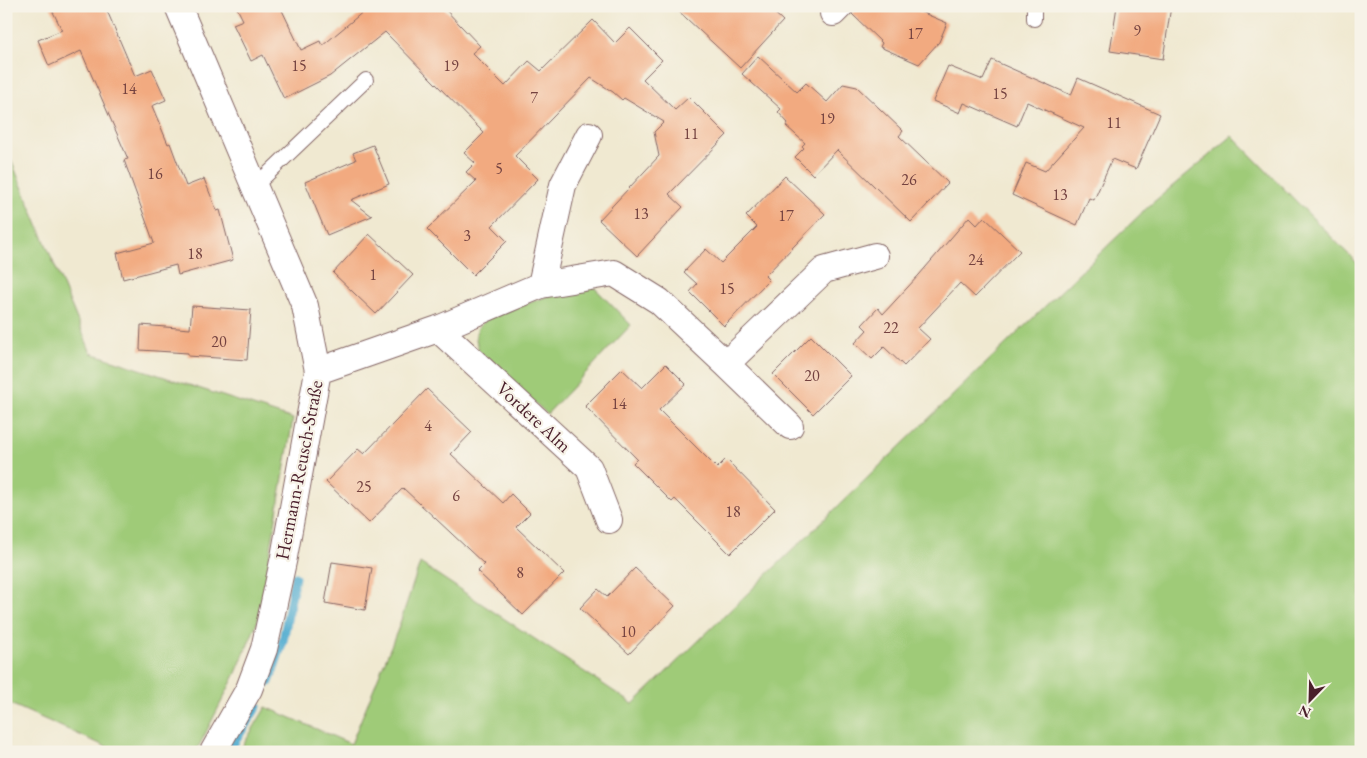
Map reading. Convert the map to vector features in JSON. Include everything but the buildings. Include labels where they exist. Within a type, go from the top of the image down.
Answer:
[{"type":"street","name":"Hermann-Reusch-Straße","points":[[178,6],[306,306],[318,370],[284,557],[264,649],[249,689],[213,752]]},
{"type":"street","points":[[541,285],[563,185],[589,135]]},
{"type":"street","points":[[726,364],[824,270],[875,256]]},
{"type":"street","points":[[318,370],[438,329],[541,285],[614,273],[659,301],[790,426]]},
{"type":"street","name":"Vordere Alm","points":[[438,329],[589,468],[609,520]]},
{"type":"lane","points":[[254,187],[366,80]]},
{"type":"green space","points":[[1232,136],[1361,267],[1361,752],[239,752],[266,707],[351,744],[398,629],[420,563],[633,704],[1150,205]]},
{"type":"green space","points":[[6,148],[91,353],[293,419],[259,618],[236,673],[196,752],[118,752],[6,702]]},
{"type":"green space","points":[[593,286],[631,325],[547,414],[479,351],[476,341],[477,330],[487,318],[559,292]]},
{"type":"waterway","points":[[269,682],[283,641],[295,577]]},
{"type":"waterway","points":[[229,751],[257,706]]}]
